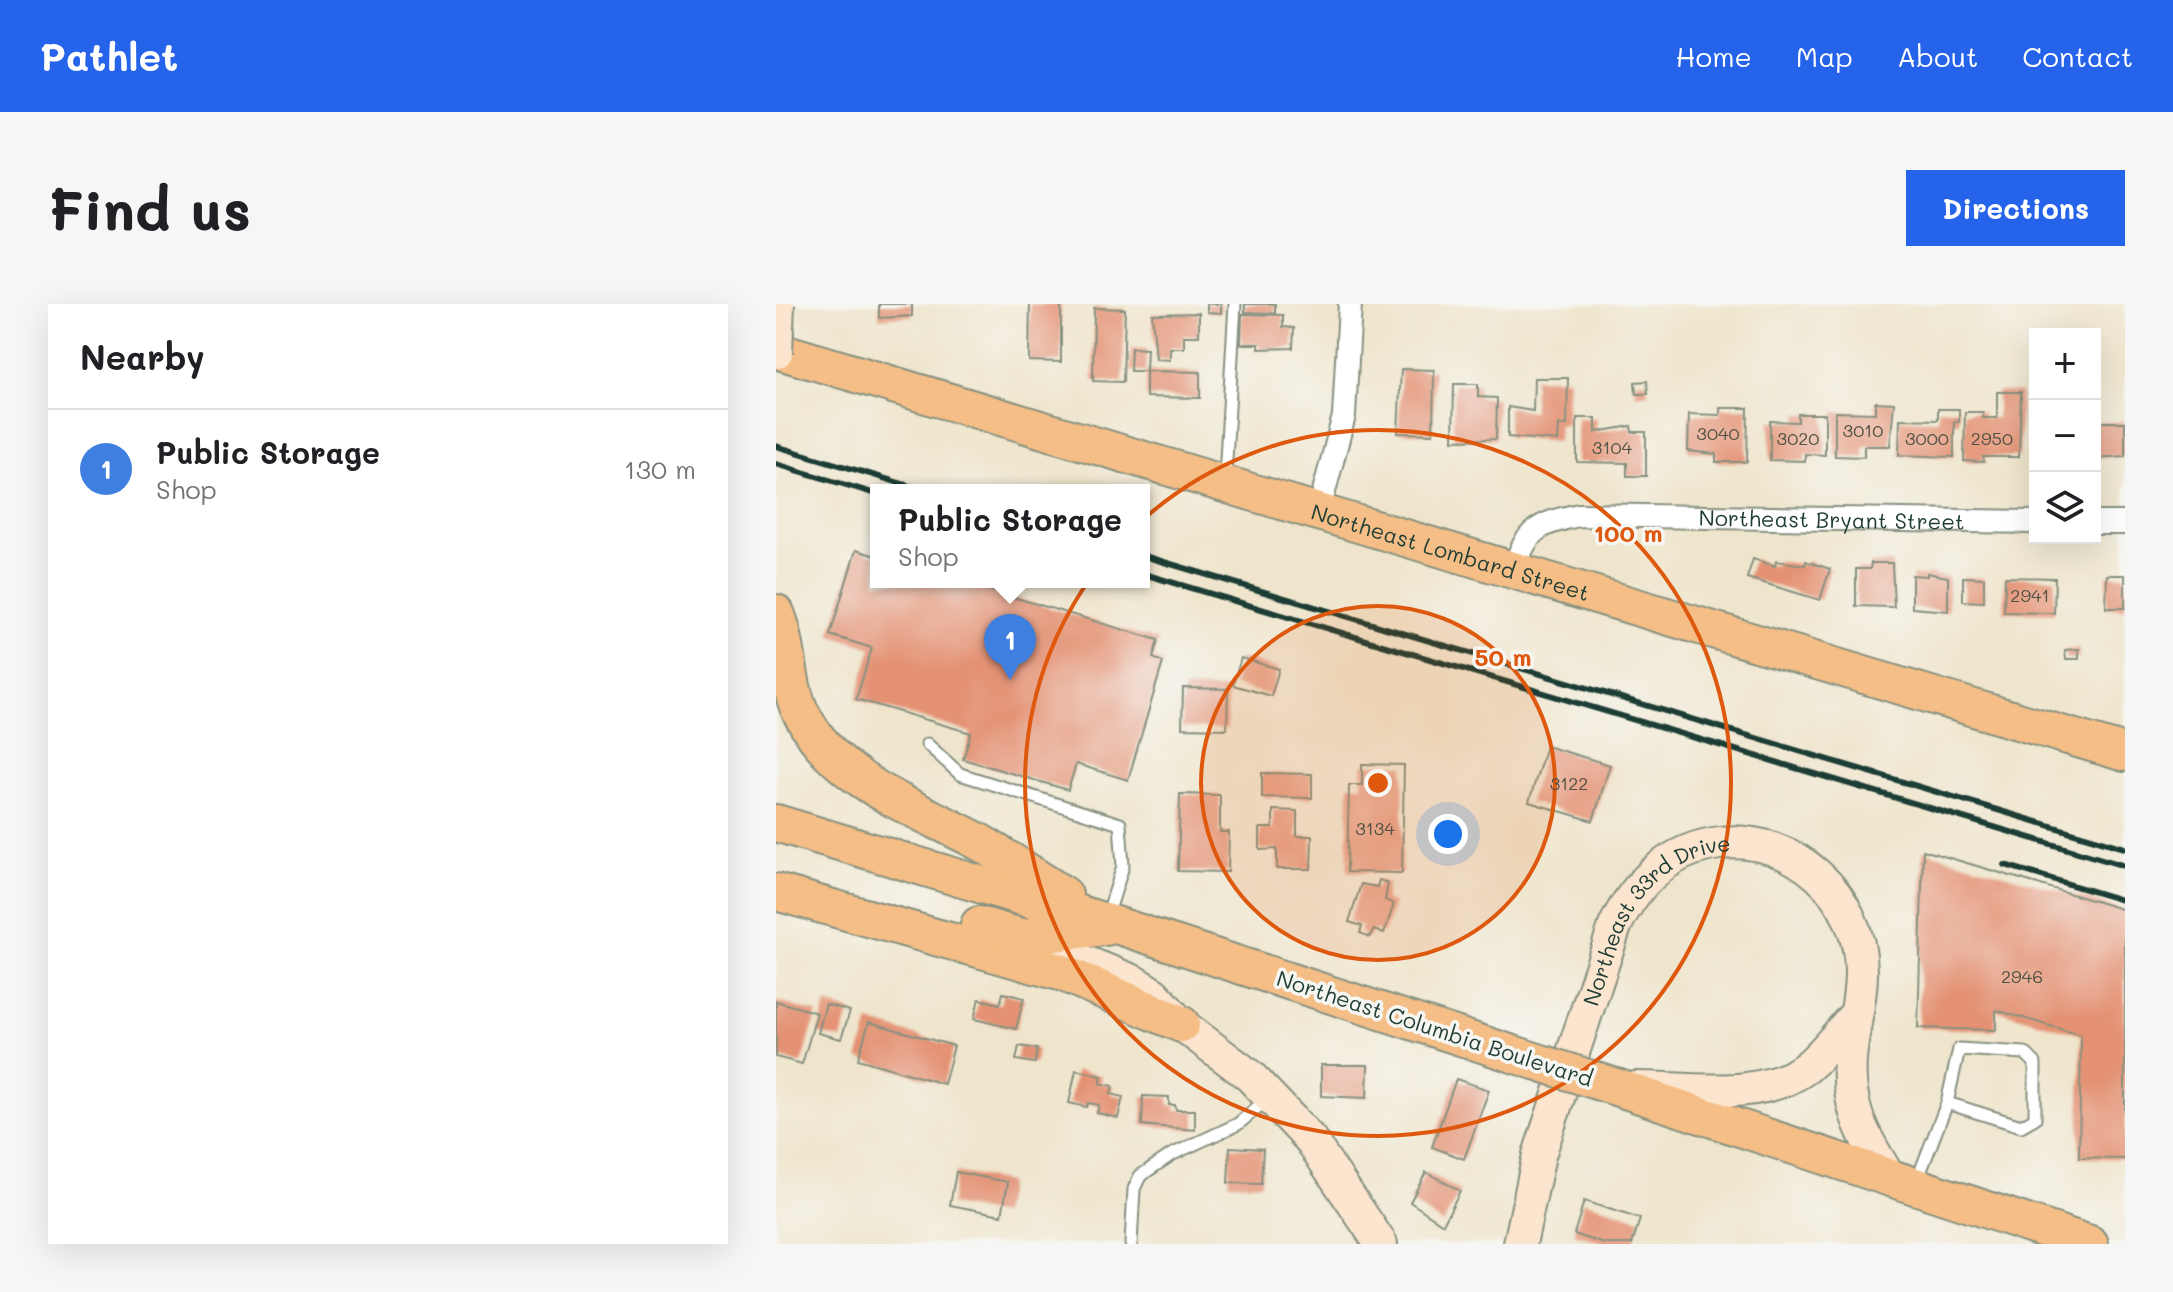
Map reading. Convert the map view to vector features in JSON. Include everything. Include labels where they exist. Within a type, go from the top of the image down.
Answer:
[{"type":"main road","points":[[776,351],[778,304]]},
{"type":"main road","name":"Northeast Lombard Street","points":[[776,351],[2125,753]]},
{"type":"main road","points":[[776,613],[787,640],[796,702],[831,755],[856,775],[980,843],[1113,924]]},
{"type":"main road","name":"Northeast Columbia Boulevard","points":[[776,823],[1113,924],[2090,1244]]},
{"type":"main road","name":"Northeast 33rd Drive","points":[[1520,1244],[1539,1155],[1607,945],[1630,896],[1663,865],[1694,849],[1732,842],[1784,853],[1815,871],[1843,904],[1856,934],[1861,970],[1854,1016],[1851,1096],[1861,1130],[1902,1183]]},
{"type":"main road","points":[[776,867],[1022,937],[1133,981],[1154,994],[1181,1024],[1271,1096],[1310,1139],[1381,1244]]},
{"type":"main road","points":[[776,892],[1063,973],[1181,1024]]},
{"type":"main road","points":[[1022,937],[1113,924]]},
{"type":"main road","points":[[1619,1088],[1747,1088],[1781,1082],[1807,1066],[1854,1016]]},
{"type":"street","points":[[1318,514],[1344,416],[1350,304]]},
{"type":"street","name":"Northeast Bryant Street","points":[[1513,571],[1522,544],[1532,531],[1549,522],[1579,515],[2029,522]]},
{"type":"street","points":[[2101,523],[2125,523]]},
{"type":"lane","points":[[1224,486],[1235,304]]},
{"type":"lane","points":[[927,744],[960,774],[1120,824],[1123,866],[1113,924]]},
{"type":"lane","points":[[1902,1183],[1947,1103],[1959,1049],[2025,1053],[2035,1063],[2035,1118],[2021,1126],[1947,1103]]},
{"type":"lane","points":[[1131,1244],[1134,1189],[1140,1176],[1171,1155],[1238,1124],[1271,1096]]},
{"type":"building","points":[[879,304],[912,304],[912,316],[879,318]]},
{"type":"building","points":[[1030,304],[1061,304],[1061,362],[1029,361]]},
{"type":"building","points":[[1207,304],[1221,304],[1221,313],[1207,312]]},
{"type":"building","points":[[1245,304],[1275,304],[1275,313],[1245,312]]},
{"type":"building","points":[[1094,308],[1125,309],[1123,382],[1093,381]]},
{"type":"building","points":[[1199,313],[1199,336],[1184,336],[1184,348],[1170,348],[1170,360],[1156,359],[1152,314]]},
{"type":"building","points":[[1242,314],[1283,315],[1283,327],[1294,328],[1293,348],[1259,349],[1259,344],[1241,344]]},
{"type":"building","points":[[1131,348],[1147,349],[1146,371],[1130,371]]},
{"type":"building","points":[[1401,369],[1434,370],[1433,434],[1398,433]]},
{"type":"building","points":[[1146,371],[1200,372],[1200,398],[1146,397]]},
{"type":"building","points":[[1534,378],[1568,378],[1567,425],[1559,425],[1558,441],[1508,437],[1508,407],[1533,411]]},
{"type":"building","points":[[1647,381],[1648,394],[1636,394],[1635,382]]},
{"type":"building","points":[[1454,384],[1478,384],[1478,397],[1497,398],[1496,439],[1453,440]]},
{"type":"building","points":[[1997,392],[2021,392],[2019,457],[1983,457],[1984,462],[1964,461],[1965,412],[1983,412],[1983,418],[1997,418]]},
{"type":"building","points":[[1875,402],[1894,403],[1890,446],[1864,446],[1864,457],[1835,456],[1835,412],[1875,413]]},
{"type":"building","points":[[1720,408],[1748,408],[1747,462],[1716,462],[1716,454],[1688,451],[1689,414],[1720,415]]},
{"type":"building","points":[[1938,409],[1959,409],[1959,422],[1954,422],[1954,457],[1899,455],[1900,419],[1938,420]]},
{"type":"building","points":[[1798,414],[1825,414],[1825,455],[1805,454],[1805,461],[1770,460],[1770,421],[1798,422]]},
{"type":"building","points":[[1577,418],[1596,418],[1596,432],[1631,426],[1632,432],[1646,432],[1646,476],[1627,476],[1627,463],[1577,462]]},
{"type":"building","points":[[2101,422],[2125,422],[2125,456],[2101,458]]},
{"type":"building","points":[[856,550],[870,554],[870,588],[982,588],[1158,640],[1153,658],[1163,662],[1128,780],[1076,764],[1068,790],[963,759],[971,733],[856,699],[872,648],[830,635]]},
{"type":"building","points":[[1753,559],[1775,566],[1776,561],[1805,565],[1806,561],[1830,569],[1820,600],[1747,578]]},
{"type":"building","points":[[1871,563],[1892,563],[1894,607],[1856,606],[1856,569],[1870,569]]},
{"type":"building","points":[[1927,573],[1948,577],[1948,611],[1912,608],[1912,575],[1927,576]]},
{"type":"building","points":[[2107,575],[2125,575],[2125,608],[2106,608]]},
{"type":"building","points":[[1963,577],[1984,578],[1984,602],[1963,601]]},
{"type":"building","points":[[2005,577],[2055,578],[2054,613],[2004,612]]},
{"type":"building","points":[[2079,649],[2079,659],[2066,659],[2065,650]]},
{"type":"building","points":[[1241,658],[1279,669],[1271,696],[1233,685]]},
{"type":"building","points":[[1183,688],[1228,689],[1227,729],[1182,728]]},
{"type":"building","points":[[1546,746],[1610,765],[1593,821],[1529,802]]},
{"type":"building","points":[[1362,764],[1404,765],[1402,873],[1347,872],[1349,785],[1362,785]]},
{"type":"building","points":[[1262,773],[1312,774],[1312,798],[1262,797]]},
{"type":"building","points":[[1180,794],[1220,795],[1220,832],[1229,832],[1228,872],[1178,871]]},
{"type":"building","points":[[1273,810],[1297,811],[1297,836],[1312,836],[1311,869],[1277,869],[1277,849],[1260,850],[1260,828],[1273,828]]},
{"type":"building","points":[[1923,850],[2125,910],[2125,1159],[2079,1158],[2081,1035],[1996,1010],[1996,1030],[1918,1028]]},
{"type":"building","points":[[1379,880],[1388,883],[1385,900],[1394,904],[1384,933],[1373,930],[1370,937],[1360,933],[1362,926],[1349,922],[1361,884],[1377,887]]},
{"type":"building","points":[[1003,993],[1024,998],[1016,1029],[974,1019],[979,999],[1000,1004]]},
{"type":"building","points":[[776,1001],[817,1013],[802,1064],[776,1057]]},
{"type":"building","points":[[826,1004],[850,1011],[841,1039],[818,1033]]},
{"type":"building","points":[[869,1022],[954,1046],[944,1084],[858,1059]]},
{"type":"building","points":[[1019,1046],[1037,1049],[1035,1063],[1016,1060]]},
{"type":"building","points":[[1321,1065],[1368,1065],[1367,1098],[1321,1096]]},
{"type":"building","points":[[1076,1070],[1102,1076],[1100,1083],[1113,1086],[1111,1094],[1123,1097],[1118,1118],[1097,1113],[1099,1105],[1088,1103],[1087,1107],[1069,1103]]},
{"type":"building","points":[[1456,1079],[1489,1090],[1464,1159],[1432,1147]]},
{"type":"building","points":[[1143,1096],[1169,1097],[1169,1105],[1175,1105],[1176,1110],[1195,1110],[1195,1130],[1142,1125]]},
{"type":"building","points":[[1230,1147],[1263,1149],[1261,1184],[1228,1183]]},
{"type":"building","points":[[956,1172],[1008,1182],[1002,1215],[950,1205]]},
{"type":"building","points":[[1426,1172],[1460,1191],[1443,1224],[1410,1202]]},
{"type":"building","points":[[1584,1201],[1640,1219],[1632,1244],[1605,1244],[1574,1234]]},
{"type":"railway","points":[[776,446],[903,484]]},
{"type":"railway","points":[[776,464],[870,492]]},
{"type":"railway","points":[[1150,558],[2125,848]]},
{"type":"railway","points":[[1150,576],[2125,866]]},
{"type":"railway","points":[[2005,865],[2125,901]]},
{"type":"place","name":"Public Storage","points":[[1010,680]]}]
